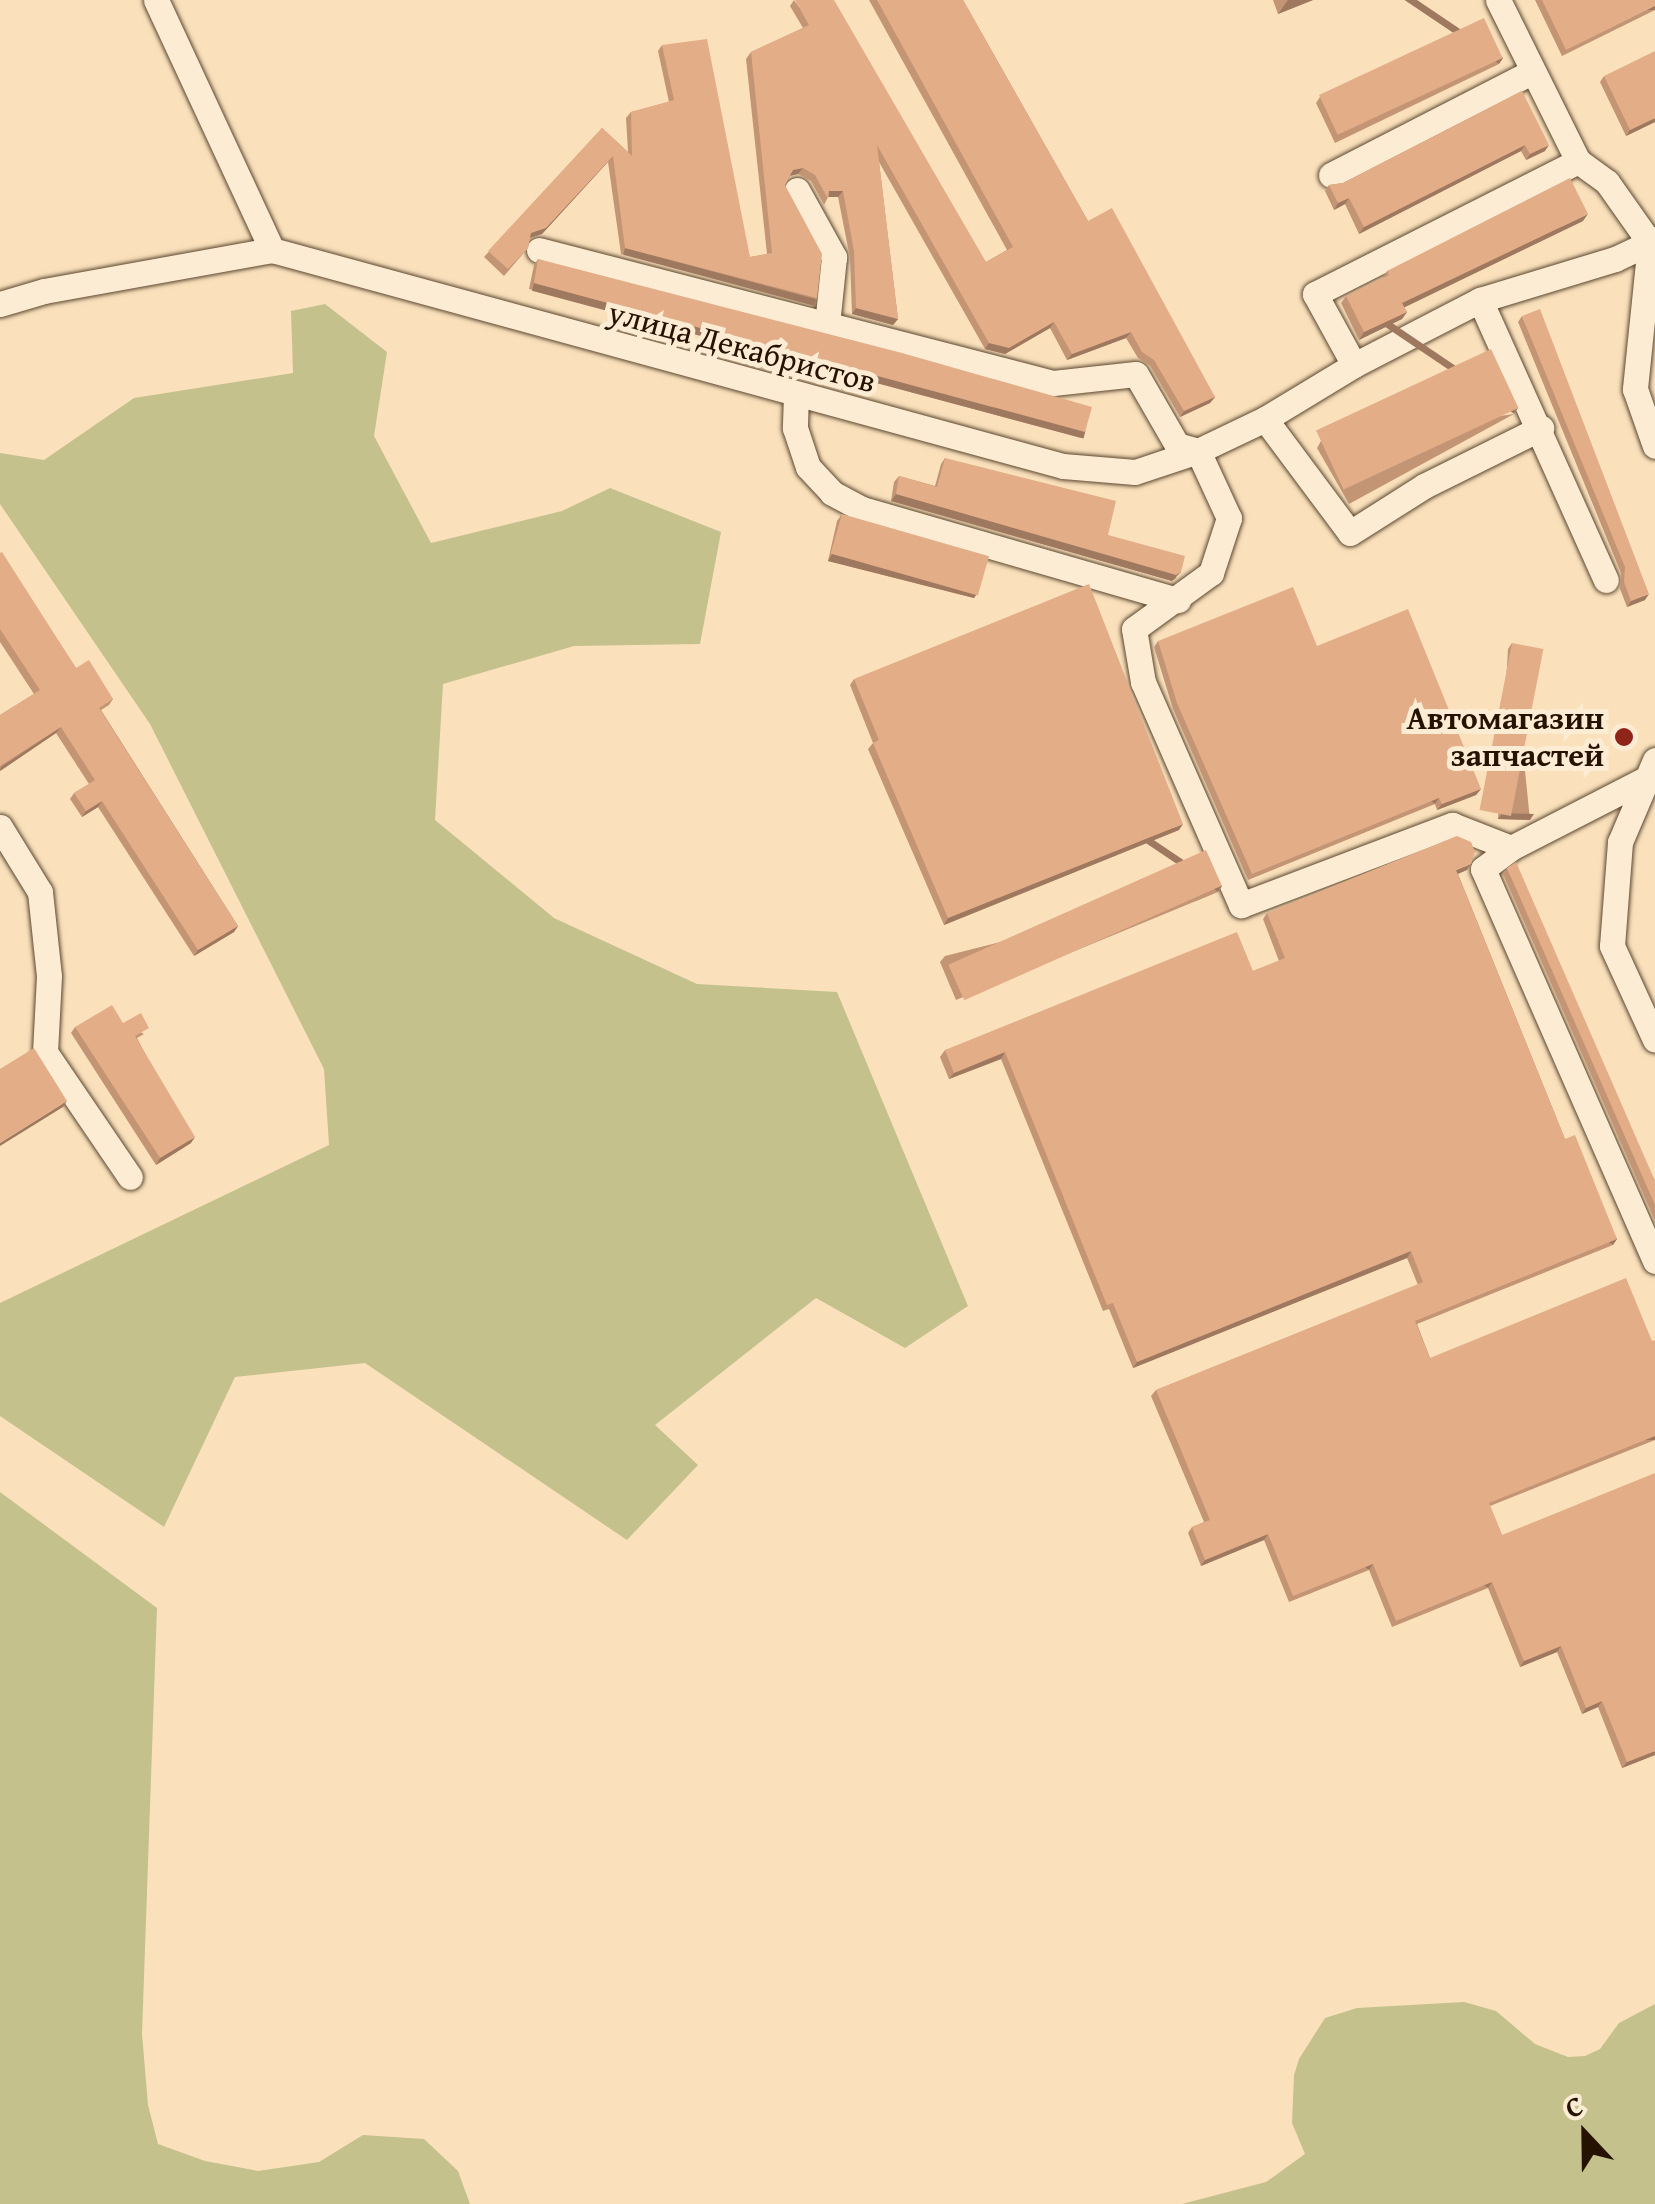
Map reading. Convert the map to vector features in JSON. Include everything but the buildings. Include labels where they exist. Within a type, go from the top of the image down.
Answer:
[{"type":"street","points":[[156,0],[272,250]]},
{"type":"street","points":[[1498,0],[1578,160],[1607,182],[1652,241],[1635,389],[1652,430]]},
{"type":"street","points":[[1330,175],[1533,71]]},
{"type":"street","points":[[1354,365],[1315,294],[1578,160]]},
{"type":"street","points":[[796,190],[834,257],[827,325]]},
{"type":"street","name":"улица Декабристов","points":[[0,304],[44,292],[272,250],[1063,466],[1135,472],[1198,451],[1266,418],[1354,365],[1480,300],[1615,259],[1652,241]]},
{"type":"street","points":[[539,250],[1053,383],[1136,374],[1177,445],[1198,451],[1229,518],[1211,573],[1134,628],[1143,682],[1241,906],[1452,825],[1511,848]]},
{"type":"street","points":[[1480,300],[1542,428],[1606,580]]},
{"type":"street","points":[[796,395],[795,428],[808,467],[832,493],[862,509],[1178,600]]},
{"type":"street","points":[[1266,418],[1350,533],[1424,486],[1542,428]]},
{"type":"street","points":[[1651,769],[1511,848],[1483,869],[1655,1261]]},
{"type":"street","points":[[1651,769],[1620,842],[1612,946],[1655,1040]]},
{"type":"street","points":[[0,827],[40,892],[49,976],[45,1052],[130,1177]]},
{"type":"shaded area","points":[[325,304],[387,352],[374,436],[431,543],[562,511],[610,488],[721,532],[700,644],[574,646],[443,684],[435,820],[554,918],[697,984],[837,992],[968,1306],[905,1348],[816,1298],[655,1425],[698,1465],[627,1540],[365,1363],[235,1377],[164,1527],[0,1416],[0,1303],[329,1145],[324,1069],[150,724],[0,504],[0,453],[44,460],[134,398],[293,373],[291,311]]},
{"type":"shaded area","points":[[0,1492],[157,1608],[142,2034],[148,2105],[158,2144],[205,2161],[258,2171],[319,2162],[363,2135],[424,2139],[458,2171],[470,2204],[0,2204]]},
{"type":"shaded area","points":[[1464,2002],[1496,2011],[1535,2044],[1568,2057],[1585,2056],[1600,2049],[1619,2023],[1655,2004],[1655,2204],[1182,2204],[1266,2182],[1305,2154],[1292,2123],[1294,2075],[1299,2059],[1325,2018],[1357,2008]]},
{"type":"place","name":"Автомагазин запчастей","points":[[1624,737]]}]
